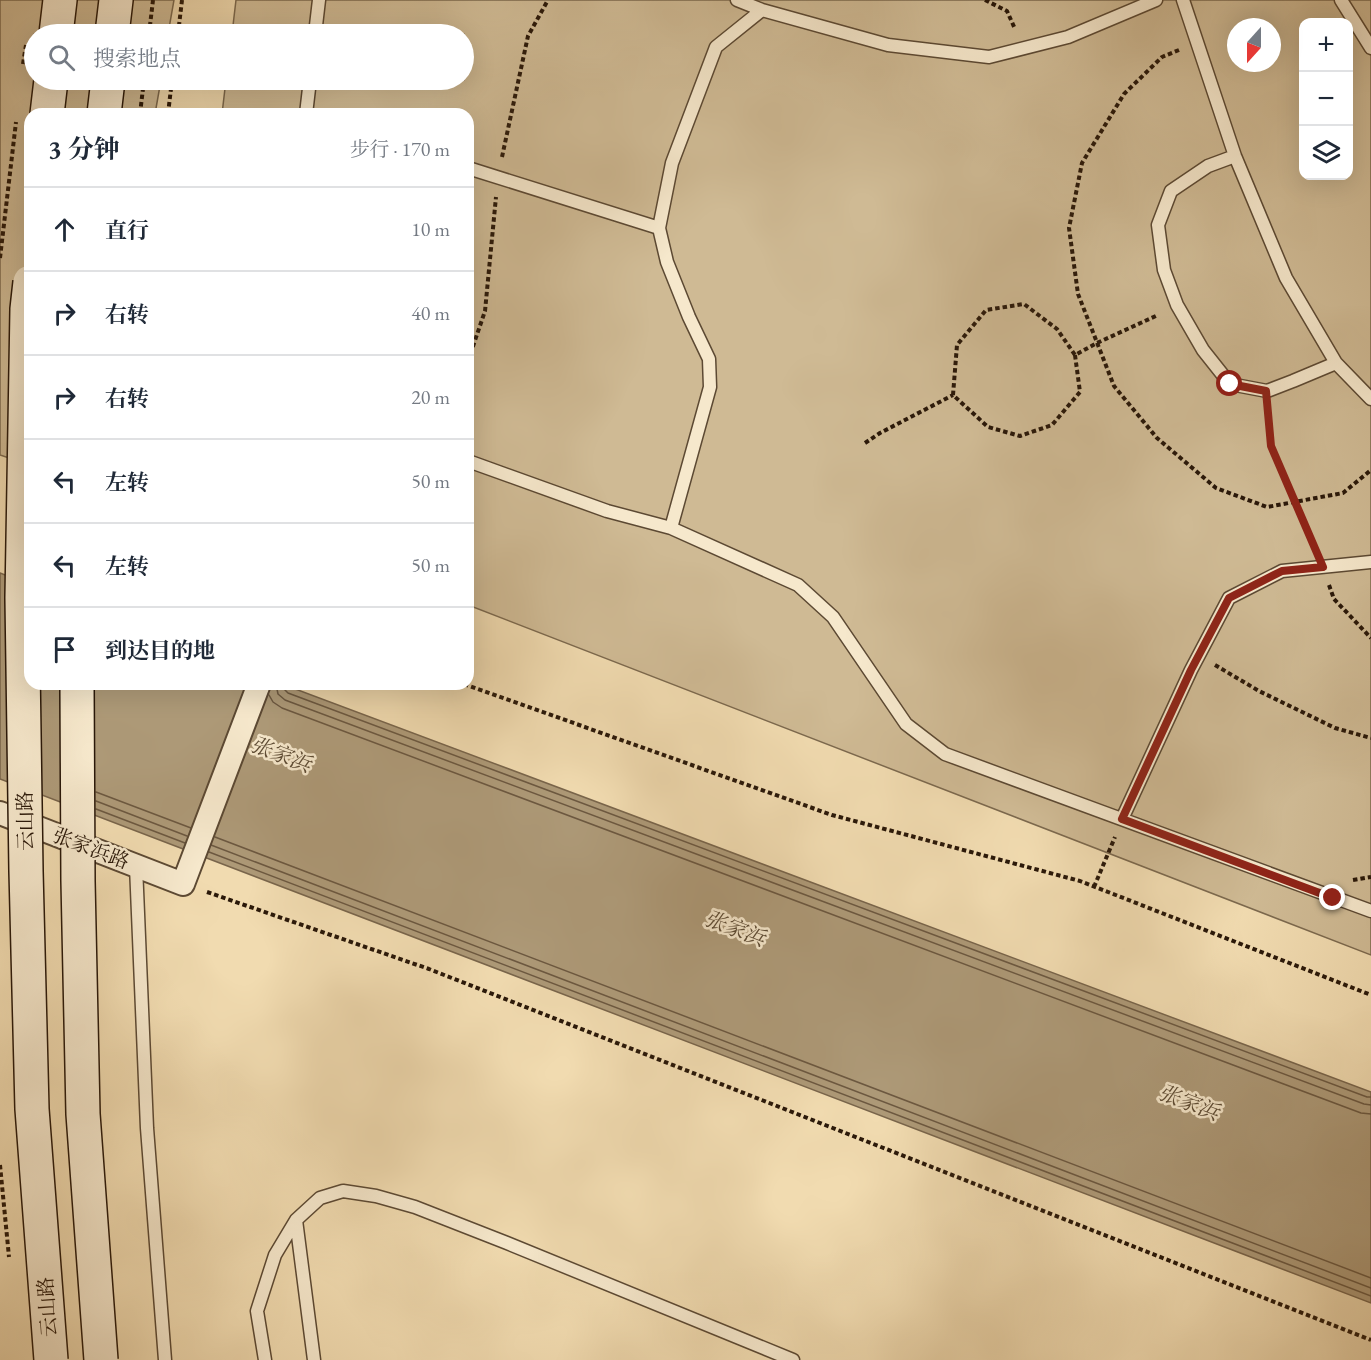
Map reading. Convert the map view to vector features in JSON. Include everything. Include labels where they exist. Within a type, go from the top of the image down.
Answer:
[{"type":"main road","points":[[47,24],[60,0]]},
{"type":"main road","points":[[113,24],[116,0]]},
{"type":"main road","points":[[33,108],[35,90]]},
{"type":"main road","points":[[105,108],[107,90]]},
{"type":"main road","name":"云山路","points":[[24,482],[22,598],[32,1109],[51,1360]]},
{"type":"main road","points":[[77,690],[83,1114],[101,1360]]},
{"type":"street","points":[[183,884],[257,690]]},
{"type":"street","name":"张家浜路","points":[[0,813],[183,884]]},
{"type":"lane","points":[[316,24],[319,0]]},
{"type":"lane","points":[[737,0],[762,10],[888,45],[989,57],[1068,37],[1156,0]]},
{"type":"lane","points":[[1183,0],[1235,156],[1286,278],[1336,363],[1371,399]]},
{"type":"lane","points":[[1341,0],[1371,48]]},
{"type":"lane","points":[[671,528],[710,387],[709,359],[689,317],[658,228],[672,163],[716,47],[762,10]]},
{"type":"lane","points":[[307,108],[309,90]]},
{"type":"lane","points":[[1235,156],[1208,166],[1171,191],[1158,225],[1164,270],[1177,305],[1203,351],[1230,384],[1266,391],[1336,363]]},
{"type":"lane","points":[[474,170],[658,228]]},
{"type":"lane","points":[[474,463],[607,511],[671,528],[798,585],[833,617],[906,724],[945,754],[1371,911]]},
{"type":"lane","points":[[1122,819],[1198,656],[1229,598],[1282,571],[1371,562]]},
{"type":"lane","points":[[136,866],[147,1128],[165,1360]]},
{"type":"lane","points":[[265,1360],[257,1311],[275,1255],[296,1220],[320,1198],[343,1191],[376,1196],[415,1207],[793,1360]]},
{"type":"lane","points":[[296,1220],[314,1360]]},
{"type":"path","points":[[150,24],[153,0]]},
{"type":"path","points":[[179,24],[182,0]]},
{"type":"path","points":[[985,0],[1007,11],[1023,48]]},
{"type":"path","points":[[142,108],[143,90]]},
{"type":"path","points":[[169,108],[171,90]]},
{"type":"path","points":[[0,258],[24,152]]},
{"type":"path","points":[[1024,304],[1057,329],[1075,355],[1080,392],[1052,425],[1020,436],[988,427],[953,395],[957,345],[986,310],[1024,304]]},
{"type":"path","points":[[1075,355],[1166,312]]},
{"type":"path","points":[[1266,391],[1271,446],[1323,567],[1334,599],[1371,638]]},
{"type":"path","points":[[865,443],[953,395]]},
{"type":"path","points":[[1198,656],[1259,691],[1335,728],[1371,738]]},
{"type":"path","points":[[474,688],[832,815],[1080,881],[1371,995]]},
{"type":"path","points":[[1094,887],[1122,819]]},
{"type":"path","points":[[183,884],[429,969],[1371,1340]]},
{"type":"shaded area","points":[[0,0],[174,0],[170,24],[24,24],[24,90],[159,90],[156,108],[24,108],[24,463],[0,455]]},
{"type":"shaded area","points":[[236,0],[1371,0],[1371,955],[474,607],[474,108],[223,108],[225,90],[474,90],[474,24],[233,24]]},
{"type":"water","name":"张家浜","points":[[0,573],[24,583],[24,690],[298,690],[1371,1092],[1371,1303],[0,779]]},
{"type":"route","points":[[1230,384],[1266,391],[1271,446],[1323,567],[1282,571],[1229,598],[1191,670],[1122,819],[1333,898]]}]
